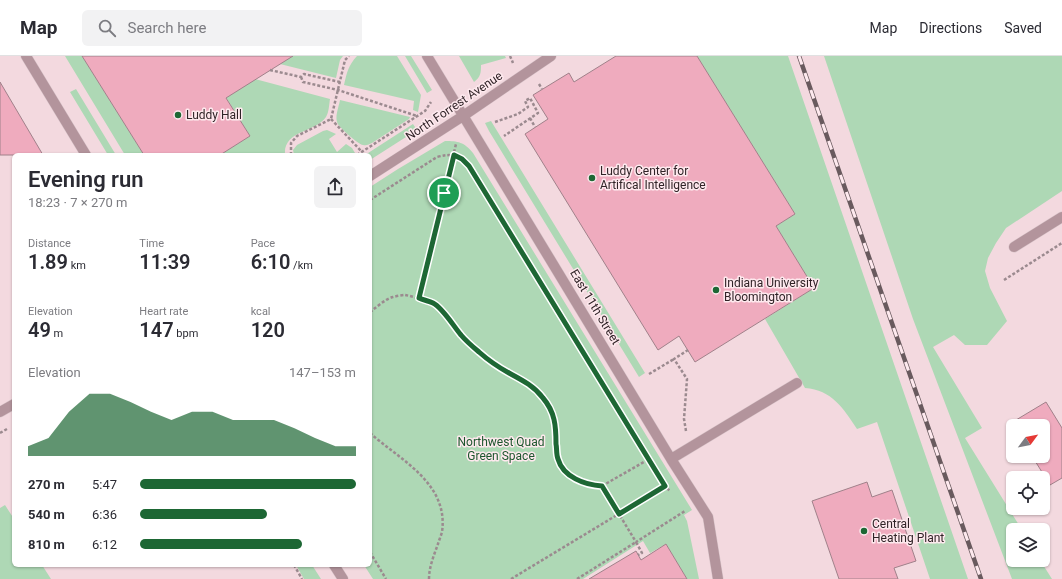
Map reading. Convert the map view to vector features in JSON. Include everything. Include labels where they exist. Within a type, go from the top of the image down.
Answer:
[{"type":"street","points":[[26,56],[85,153]]},
{"type":"street","name":"East 11th Street","points":[[427,56],[708,517],[718,579]]},
{"type":"street","name":"North Forrest Avenue","points":[[372,175],[552,56]]},
{"type":"street","points":[[1014,247],[1062,217]]},
{"type":"street","points":[[671,458],[798,383]]},
{"type":"street","points":[[0,412],[12,405]]},
{"type":"street","points":[[335,567],[343,579]]},
{"type":"path","points":[[291,153],[291,143],[298,136],[331,119],[345,60],[349,56]]},
{"type":"path","points":[[270,70],[301,77],[304,74],[340,82]]},
{"type":"path","points":[[301,77],[303,82],[338,90],[417,116]]},
{"type":"path","points":[[538,83],[542,89]]},
{"type":"path","points":[[495,122],[518,114],[528,107],[525,101],[530,98],[538,113],[504,136]]},
{"type":"path","points":[[331,119],[362,152],[425,111],[431,102]]},
{"type":"path","points":[[530,118],[535,127]]},
{"type":"path","points":[[419,298],[456,144]]},
{"type":"path","points":[[372,199],[437,158],[447,154],[454,155],[462,159],[469,166],[645,452]]},
{"type":"path","points":[[1004,280],[1062,243]]},
{"type":"path","points":[[372,311],[392,298],[404,295],[434,303],[477,351],[490,361],[534,388],[543,398],[552,411],[556,424],[558,459],[563,469],[571,476],[579,481],[602,486],[649,459],[665,486],[674,496]]},
{"type":"path","points":[[650,374],[688,350]]},
{"type":"path","points":[[674,358],[687,379],[684,419],[686,434]]},
{"type":"path","points":[[372,435],[421,474],[432,488],[440,506],[442,533],[429,572],[429,579]]},
{"type":"path","points":[[602,486],[642,553],[638,555]]},
{"type":"path","points":[[512,579],[665,486]]},
{"type":"path","points":[[683,505],[689,514]]},
{"type":"path","points":[[577,579],[687,510]]},
{"type":"path","points":[[372,555],[386,579]]},
{"type":"path","points":[[295,567],[302,579]]},
{"type":"shaded area","name":"Indiana University Bloomington","points":[[0,56],[1062,56],[1062,579],[0,579]]},
{"type":"green space","points":[[65,56],[82,56],[143,153],[124,153]]},
{"type":"green space","points":[[285,56],[343,56],[340,60],[336,78],[280,64]]},
{"type":"green space","points":[[357,56],[397,56],[421,95],[418,112],[413,110],[414,101],[344,85],[348,69]]},
{"type":"green space","points":[[405,56],[411,56],[432,90],[427,93]]},
{"type":"green space","points":[[459,56],[505,56],[506,58],[481,65],[480,74],[474,82]]},
{"type":"green space","points":[[697,56],[788,56],[968,579],[930,579],[877,422],[857,429],[842,407],[830,396],[814,389],[805,388],[765,319],[814,288],[776,226],[795,214]]},
{"type":"green space","points":[[824,56],[1062,56],[1062,191],[1006,228],[988,258],[985,271],[990,288],[1007,321],[987,345],[965,345],[954,335],[933,347],[982,428],[965,438],[1006,504],[1006,515],[1013,515],[1018,523],[1006,523],[1006,563],[913,319]]},
{"type":"green space","points":[[255,79],[330,99],[326,117],[315,126],[294,136],[289,141],[285,153],[223,153],[250,136],[222,91]]},
{"type":"green space","points":[[76,89],[115,153],[107,153],[70,92]]},
{"type":"green space","points":[[340,100],[410,117],[372,143],[363,145],[348,135],[338,124],[336,117]]},
{"type":"green space","points":[[491,121],[645,373],[639,377],[489,131],[485,123]]},
{"type":"green space","points":[[413,124],[417,130],[372,159],[372,153],[368,153]]},
{"type":"green space","points":[[327,130],[336,134],[329,139],[337,152],[346,144],[352,148],[355,153],[294,153],[293,150],[297,145]]},
{"type":"green space","name":"Northwest Quad Green Space","points":[[445,141],[454,141],[467,146],[473,153],[692,510],[684,515],[687,521],[699,579],[687,579],[666,544],[650,553],[643,541],[583,579],[373,579],[365,567],[372,567],[372,186]]},
{"type":"green space","points":[[5,505],[12,516],[12,567],[43,567],[51,579],[0,579],[0,508]]},
{"type":"green space","points":[[297,567],[313,567],[321,579],[304,579]]},
{"type":"green space","points":[[1007,567],[1044,567],[1052,579],[1012,579]]},
{"type":"building","name":"Luddy Hall","points":[[82,56],[293,56],[226,98],[250,136],[223,153],[143,153]]},
{"type":"building","points":[[616,56],[697,56],[795,214],[776,226],[814,288],[695,362],[679,336],[658,350],[525,134],[548,119],[533,95],[569,73],[574,82]]},
{"type":"building","points":[[0,82],[42,153],[12,153],[12,155],[0,155]]},
{"type":"building","points":[[1046,402],[1062,428],[1062,478],[1050,485],[1050,471],[1041,471],[1036,463],[1050,463],[1050,419],[1018,419]]},
{"type":"building","name":"Central Heating Plant","points":[[867,482],[872,497],[892,490],[916,561],[894,568],[898,579],[839,579],[812,501]]},
{"type":"building","points":[[666,544],[687,579],[589,579],[636,551],[641,560]]},
{"type":"railway","points":[[799,56],[981,579]]},
{"type":"place","name":"Luddy Hall","points":[[178,115]]},
{"type":"place","name":"Luddy Center for Artifical Intelligence","points":[[592,178]]},
{"type":"place","name":"Indiana University Bloomington","points":[[716,290]]},
{"type":"place","name":"Central Heating Plant","points":[[864,531]]},
{"type":"route","points":[[454,155],[462,159],[469,166],[665,486],[619,514],[602,486],[579,481],[563,469],[558,459],[556,424],[552,411],[534,388],[490,361],[477,351],[434,303],[419,298],[444,193],[454,155]]}]
